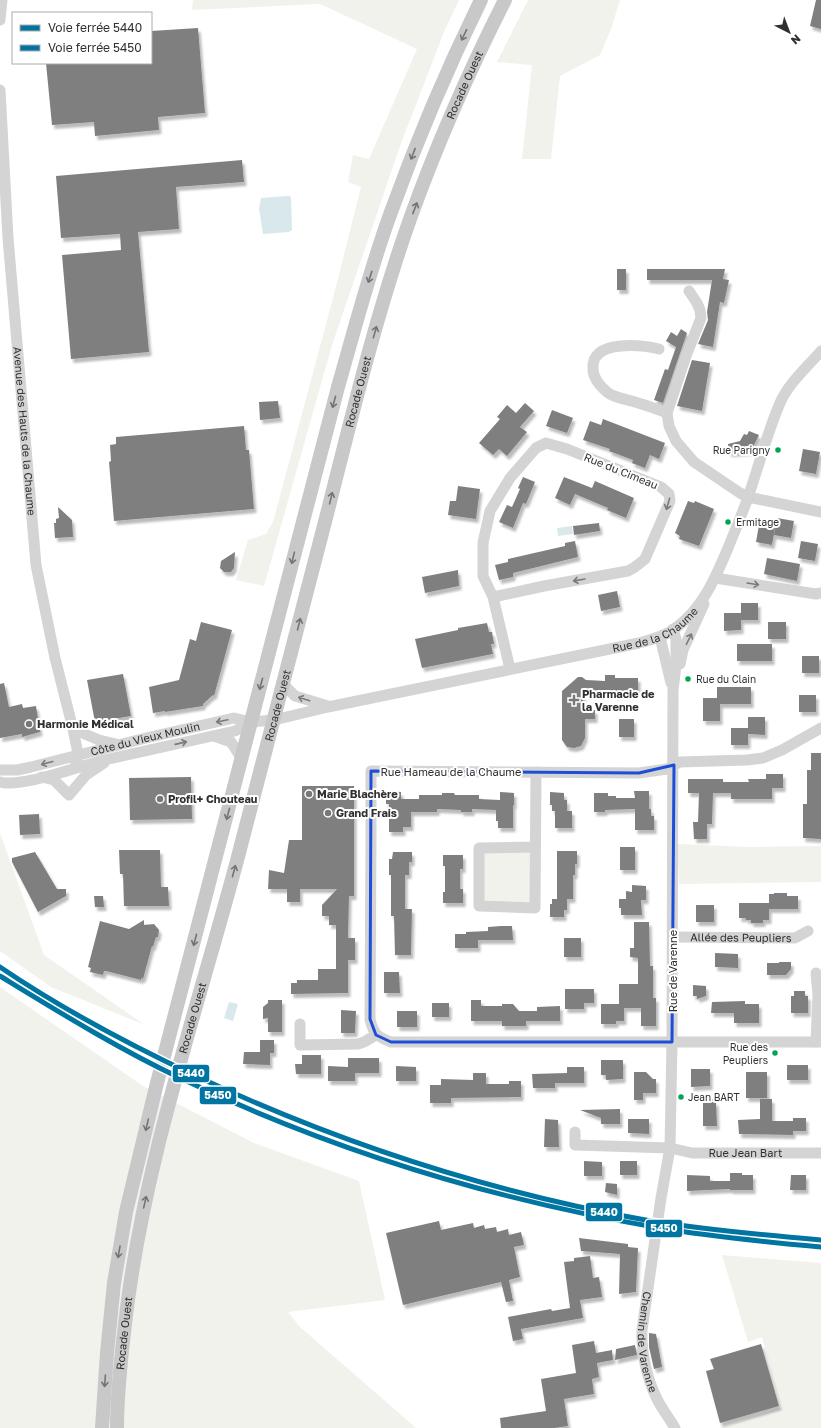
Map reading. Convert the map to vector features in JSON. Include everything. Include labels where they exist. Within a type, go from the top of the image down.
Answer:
[{"type":"main road","name":"Rocade Ouest","points":[[102,1425],[114,1283],[126,1212],[156,1087],[338,387],[390,213],[457,49],[481,0]]},
{"type":"main road","name":"Rocade Ouest","points":[[117,1424],[122,1350],[129,1284],[142,1213],[170,1095],[224,909],[284,685],[359,390],[383,306],[410,221],[447,125],[476,57],[505,0]]},
{"type":"street","points":[[0,20],[2,0]]},
{"type":"street","name":"Avenue des Hauts de la Chaume","points":[[0,90],[8,238],[36,565],[56,663],[78,754],[75,768]]},
{"type":"street","points":[[689,291],[697,303],[701,318],[686,356],[667,413],[672,435],[684,453],[705,471],[740,493],[821,512]]},
{"type":"street","points":[[659,349],[642,346],[608,348],[597,355],[592,365],[593,372],[599,384],[608,393],[667,413]]},
{"type":"street","name":"Rue de la Chaume","points":[[251,722],[274,720],[328,706],[639,643],[660,637],[673,630],[697,608],[710,589],[748,496],[770,427],[781,401],[792,384],[821,351]]},
{"type":"street","name":"Rue du Cimeau","points":[[493,597],[628,571],[635,567],[645,558],[670,502],[669,494],[661,487],[567,449],[546,443],[536,448],[510,478],[490,511],[483,543],[483,576],[493,597],[510,669]]},
{"type":"street","points":[[715,578],[816,594],[821,593]]},
{"type":"street","name":"Rue de Varenne","points":[[673,690],[683,650],[710,589]]},
{"type":"street","name":"Rue de Varenne","points":[[653,1251],[670,1148],[673,937],[673,690],[676,665],[676,639],[673,630]]},
{"type":"street","name":"Rue de Varenne","points":[[660,637],[673,690]]},
{"type":"street","name":"Rue de la Chaume","points":[[284,685],[295,696],[328,706]]},
{"type":"street","name":"Côte du Vieux Moulin","points":[[0,770],[17,770],[31,767],[118,744],[234,718],[251,722]]},
{"type":"street","name":"Côte du Vieux Moulin","points":[[0,782],[7,784],[42,777],[111,759],[214,736],[235,730],[251,722]]},
{"type":"street","points":[[674,765],[680,762],[764,758],[782,750],[821,728]]},
{"type":"street","points":[[73,729],[99,740],[118,744]]},
{"type":"street","name":"Côte du Vieux Moulin","points":[[214,736],[231,742],[242,759]]},
{"type":"street","points":[[42,777],[54,780],[69,795],[86,775],[111,759]]},
{"type":"street","name":"Rue Hameau de la Chaume","points":[[376,1035],[370,1019],[371,771],[639,773],[667,769],[674,765]]},
{"type":"street","points":[[535,847],[479,848],[479,906],[535,908],[536,772]]},
{"type":"street","name":"Allée des Peupliers","points":[[673,937],[795,938],[808,931]]},
{"type":"street","points":[[300,1024],[300,1045],[358,1044],[376,1035],[391,1042],[819,1042],[816,973]]},
{"type":"street","name":"Rue Jean Bart","points":[[575,1132],[576,1145],[670,1148],[692,1153],[821,1153]]},
{"type":"street","name":"Chemin de Varenne","points":[[653,1251],[642,1330],[642,1341],[653,1390],[675,1428]]},
{"type":"highlighted area","points":[[674,765],[672,1042],[391,1042],[376,1035],[370,1019],[371,771],[639,773]]},
{"type":"shaded area","points":[[193,0],[459,0],[444,32],[400,146],[332,345],[264,586],[236,580],[248,540],[266,534],[273,522],[361,187],[348,182],[353,155],[369,159],[417,49],[320,4],[192,10]]},
{"type":"shaded area","points":[[528,0],[620,0],[611,29],[600,55],[560,76],[551,159],[522,159],[532,65],[497,62]]},
{"type":"shaded area","points":[[290,196],[292,230],[289,232],[263,234],[259,208],[261,198]]},
{"type":"shaded area","points":[[572,526],[573,534],[558,536],[557,528]]},
{"type":"shaded area","points":[[0,833],[44,955],[145,1025],[51,987],[0,951]]},
{"type":"shaded area","points":[[677,844],[749,847],[821,846],[821,882],[679,884]]},
{"type":"shaded area","points":[[483,852],[531,852],[531,902],[483,902]]},
{"type":"shaded area","points":[[0,987],[143,1086],[254,1143],[359,1181],[385,1300],[288,1312],[300,1327],[416,1428],[0,1428]]},
{"type":"shaded area","points":[[229,1002],[238,1004],[233,1021],[224,1018]]},
{"type":"shaded area","points":[[722,1255],[821,1263],[821,1428],[719,1428],[781,1408],[762,1337],[748,1342]]},
{"type":"building","points":[[816,0],[821,0],[821,29],[810,26]]},
{"type":"building","points":[[198,28],[205,113],[158,117],[159,130],[95,136],[94,122],[52,125],[46,64],[152,64],[152,31]]},
{"type":"building","points":[[242,160],[244,182],[176,187],[179,229],[138,232],[149,352],[71,359],[62,255],[121,250],[120,234],[61,238],[56,176]]},
{"type":"building","points":[[617,269],[626,269],[626,290],[617,290]]},
{"type":"building","points":[[647,269],[725,269],[723,279],[729,280],[724,303],[720,302],[713,347],[698,344],[708,320],[707,312],[712,280],[647,280]]},
{"type":"building","points":[[681,329],[687,333],[663,403],[654,400],[665,369],[668,370],[676,347],[666,341],[671,332],[677,336]]},
{"type":"building","points":[[692,360],[710,363],[702,411],[677,406]]},
{"type":"building","points":[[278,401],[280,418],[260,420],[259,402]]},
{"type":"building","points":[[525,403],[534,411],[520,427],[527,432],[507,456],[499,449],[493,455],[479,443],[500,419],[497,417],[507,405],[516,413]]},
{"type":"building","points":[[552,410],[573,418],[567,433],[546,426]]},
{"type":"building","points":[[603,419],[665,443],[659,459],[650,455],[645,468],[632,463],[633,460],[609,451],[610,449],[583,440],[590,421],[601,425]]},
{"type":"building","points":[[244,426],[246,450],[249,450],[254,509],[114,521],[109,462],[111,461],[110,445],[116,444],[116,437]]},
{"type":"building","points":[[749,431],[759,435],[754,445],[755,451],[729,453],[728,444],[740,441],[744,434],[747,435]]},
{"type":"building","points":[[803,449],[820,452],[816,474],[799,471]]},
{"type":"building","points":[[523,477],[535,482],[526,504],[523,503],[513,528],[499,522],[507,505],[512,507],[520,489],[518,488]]},
{"type":"building","points":[[564,477],[592,488],[595,481],[634,498],[626,518],[607,510],[608,508],[575,494],[570,505],[555,498]]},
{"type":"building","points":[[458,486],[480,489],[476,519],[448,515],[450,501],[456,501]]},
{"type":"building","points":[[688,501],[694,503],[695,501],[714,509],[699,546],[679,539],[680,536],[675,533]]},
{"type":"building","points":[[58,507],[72,520],[73,537],[55,538],[54,523],[56,523],[56,519],[59,518]]},
{"type":"building","points":[[777,518],[794,521],[791,538],[774,535]]},
{"type":"building","points":[[599,523],[600,531],[574,535],[573,526]]},
{"type":"building","points":[[759,525],[775,528],[772,545],[756,542]]},
{"type":"building","points":[[575,541],[578,557],[513,573],[513,577],[499,580],[495,565],[508,562],[508,559],[565,546],[565,543]]},
{"type":"building","points":[[801,541],[818,544],[815,561],[798,558]]},
{"type":"building","points":[[235,552],[234,568],[231,572],[224,572],[220,568],[221,561]]},
{"type":"building","points":[[767,558],[800,564],[797,581],[764,574]]},
{"type":"building","points":[[458,570],[459,586],[425,593],[422,577]]},
{"type":"building","points":[[617,591],[620,607],[601,611],[598,595]]},
{"type":"building","points":[[741,603],[758,603],[758,620],[741,620]]},
{"type":"building","points":[[724,613],[741,613],[741,630],[724,631]]},
{"type":"building","points":[[201,622],[232,630],[214,696],[213,695],[203,704],[203,706],[153,713],[149,687],[179,680],[190,639],[196,641]]},
{"type":"building","points":[[768,622],[786,622],[786,639],[768,639]]},
{"type":"building","points":[[487,623],[489,632],[492,632],[494,644],[491,644],[493,654],[422,668],[415,639],[458,630],[458,628]]},
{"type":"building","points":[[737,644],[772,644],[772,661],[737,661]]},
{"type":"building","points":[[802,656],[819,656],[819,673],[802,673]]},
{"type":"building","points":[[123,674],[131,716],[95,722],[87,680]]},
{"type":"building","points":[[605,675],[615,675],[615,678],[638,678],[638,692],[626,692],[626,695],[614,695],[614,693],[606,693],[605,690],[583,691],[583,710],[595,710],[595,719],[585,719],[585,738],[581,746],[574,748],[567,747],[562,740],[562,691],[578,677],[582,677],[586,680],[605,681]]},
{"type":"building","points":[[4,683],[9,707],[22,704],[23,708],[36,706],[40,732],[22,737],[22,734],[0,738],[0,684]]},
{"type":"building","points":[[717,687],[751,687],[751,704],[720,704],[720,721],[703,721],[703,698],[717,698]]},
{"type":"building","points":[[799,695],[816,695],[816,712],[799,712]]},
{"type":"building","points":[[748,717],[765,717],[765,735],[748,734]]},
{"type":"building","points":[[619,719],[634,719],[634,737],[619,737]]},
{"type":"building","points":[[731,728],[748,728],[748,745],[731,745]]},
{"type":"building","points":[[811,753],[821,753],[821,839],[803,838],[803,804],[807,804],[807,770],[811,770]]},
{"type":"building","points":[[766,774],[783,774],[783,788],[772,788],[772,799],[731,799],[731,793],[713,793],[712,824],[707,824],[707,839],[694,839],[693,822],[698,822],[699,793],[688,793],[688,779],[723,779],[723,782],[749,782],[748,779],[766,779]]},
{"type":"building","name":"Profil+ Chouteau","points":[[191,777],[192,819],[130,820],[129,778]]},
{"type":"building","name":"Grand Frais","points":[[302,786],[354,786],[354,896],[349,896],[348,938],[355,938],[355,960],[348,960],[348,993],[291,994],[291,983],[297,983],[297,980],[318,980],[318,969],[336,969],[336,925],[329,925],[329,916],[322,916],[322,905],[337,889],[300,889],[300,902],[287,902],[287,889],[268,889],[269,870],[284,873],[289,840],[302,840]]},
{"type":"building","points":[[386,791],[401,792],[401,799],[419,799],[419,795],[442,795],[442,793],[454,793],[455,795],[479,795],[479,799],[500,800],[500,792],[514,793],[513,828],[498,828],[498,821],[496,821],[496,810],[472,809],[472,812],[461,812],[461,810],[437,809],[437,812],[411,812],[411,827],[403,827],[403,832],[389,832],[389,804],[386,804]]},
{"type":"building","points":[[634,791],[649,791],[649,809],[651,809],[651,816],[654,816],[654,830],[635,830],[635,809],[594,812],[594,793],[608,793],[608,796],[616,796],[616,798],[635,798]]},
{"type":"building","points":[[550,792],[564,793],[564,800],[567,800],[567,811],[572,811],[572,828],[555,828],[555,811],[552,811],[552,805],[550,805]]},
{"type":"building","points":[[39,814],[40,834],[20,835],[19,815]]},
{"type":"building","points":[[620,847],[635,847],[635,870],[620,870]]},
{"type":"building","points":[[119,850],[160,850],[161,887],[168,887],[169,906],[124,906],[123,874],[120,874]]},
{"type":"building","points":[[557,851],[577,851],[577,864],[575,864],[575,875],[573,875],[573,899],[567,899],[567,910],[564,910],[564,917],[550,917],[550,904],[552,904],[552,899],[557,899]]},
{"type":"building","points":[[35,852],[57,889],[66,889],[66,896],[38,912],[12,862],[12,858]]},
{"type":"building","points":[[393,852],[412,852],[412,862],[409,862],[409,875],[405,875],[405,909],[412,909],[411,955],[395,955],[394,916],[391,916],[391,875],[389,875],[389,859],[392,859]]},
{"type":"building","points":[[443,855],[463,855],[463,869],[460,869],[460,889],[463,889],[463,903],[443,903],[443,892],[445,892],[445,866],[443,866]]},
{"type":"building","points":[[632,885],[646,886],[646,900],[641,900],[642,915],[621,915],[619,899],[626,899],[626,891],[632,892]]},
{"type":"building","points":[[787,893],[787,896],[798,896],[798,909],[769,909],[769,894]]},
{"type":"building","points":[[94,896],[103,896],[104,907],[95,907]]},
{"type":"building","points":[[739,903],[769,903],[769,920],[763,920],[763,923],[751,923],[751,920],[739,918]]},
{"type":"building","points":[[696,905],[714,905],[714,922],[696,922]]},
{"type":"building","points":[[144,920],[144,925],[154,924],[159,930],[158,937],[156,937],[153,947],[152,946],[143,979],[141,978],[141,980],[106,971],[104,971],[103,975],[90,972],[91,968],[88,967],[100,921],[129,929]]},
{"type":"building","points":[[634,922],[649,922],[650,966],[653,966],[653,998],[656,998],[656,1026],[641,1026],[641,1008],[624,1008],[624,1021],[616,1021],[616,1024],[601,1024],[601,1004],[619,1004],[619,984],[638,984],[638,958],[630,957],[630,948],[634,948]]},
{"type":"building","points":[[512,926],[513,940],[478,940],[478,948],[455,948],[455,934],[488,931],[488,927]]},
{"type":"building","points":[[564,938],[581,938],[581,957],[564,957]]},
{"type":"building","points":[[715,953],[738,954],[738,968],[715,967]]},
{"type":"building","points":[[791,962],[791,969],[786,975],[767,975],[767,963]]},
{"type":"building","points":[[384,972],[399,972],[400,993],[384,993]]},
{"type":"building","points":[[693,985],[706,986],[706,996],[697,999],[697,996],[693,996]]},
{"type":"building","points":[[565,989],[594,989],[594,1003],[584,1003],[584,1009],[565,1009]]},
{"type":"building","points":[[794,991],[805,991],[805,996],[808,996],[808,1013],[791,1013],[791,996],[794,996]]},
{"type":"building","points":[[268,1000],[282,1000],[282,1032],[268,1032],[268,1018],[263,1019],[263,1007],[268,1003]]},
{"type":"building","points":[[471,1000],[481,1000],[481,1006],[502,1006],[502,1004],[513,1004],[519,1011],[537,1011],[537,1007],[560,1006],[560,1021],[526,1021],[526,1026],[502,1026],[502,1021],[471,1021]]},
{"type":"building","points":[[745,1001],[745,1004],[759,1004],[759,1023],[734,1023],[734,1013],[711,1013],[712,1002]]},
{"type":"building","points":[[432,1003],[449,1003],[449,1017],[432,1017]]},
{"type":"building","points":[[341,1010],[356,1011],[355,1033],[341,1033]]},
{"type":"building","points":[[397,1011],[417,1011],[417,1027],[397,1027]]},
{"type":"building","points":[[260,1040],[274,1040],[274,1053],[270,1053],[270,1065],[243,1064],[244,1052],[260,1052]]},
{"type":"building","points":[[302,1055],[321,1055],[321,1074],[296,1074],[295,1064],[302,1064]]},
{"type":"building","points":[[348,1058],[379,1058],[379,1073],[355,1073],[355,1081],[328,1081],[328,1066],[348,1067]]},
{"type":"building","points":[[601,1060],[623,1060],[623,1079],[606,1080],[606,1075],[601,1075]]},
{"type":"building","points":[[787,1065],[808,1065],[808,1080],[787,1080]]},
{"type":"building","points":[[396,1066],[416,1067],[416,1081],[396,1081]]},
{"type":"building","points":[[567,1067],[584,1067],[584,1083],[555,1083],[555,1088],[533,1088],[532,1074],[567,1073]]},
{"type":"building","points":[[691,1069],[710,1069],[710,1086],[691,1087]]},
{"type":"building","points":[[634,1072],[646,1072],[653,1079],[656,1079],[656,1093],[643,1093],[643,1100],[634,1100]]},
{"type":"building","points":[[746,1072],[767,1072],[767,1098],[746,1098]]},
{"type":"building","points":[[473,1073],[486,1073],[486,1084],[509,1084],[509,1081],[521,1081],[521,1097],[451,1098],[451,1103],[430,1103],[430,1085],[441,1085],[441,1079],[473,1080]]},
{"type":"building","points":[[703,1099],[713,1099],[712,1102],[716,1102],[717,1126],[703,1126]]},
{"type":"building","points":[[760,1099],[772,1099],[772,1121],[793,1121],[793,1118],[806,1118],[806,1131],[793,1131],[793,1135],[739,1134],[738,1120],[760,1119]]},
{"type":"building","points":[[620,1109],[620,1124],[601,1124],[601,1118],[580,1110]]},
{"type":"building","points":[[545,1119],[558,1120],[559,1147],[544,1147]]},
{"type":"building","points":[[628,1119],[649,1119],[649,1134],[628,1133]]},
{"type":"building","points":[[584,1161],[602,1162],[602,1176],[584,1176]]},
{"type":"building","points":[[620,1161],[637,1161],[637,1175],[620,1175]]},
{"type":"building","points":[[730,1173],[753,1175],[753,1190],[730,1189],[687,1191],[687,1175],[710,1176],[710,1181],[730,1181]]},
{"type":"building","points":[[791,1175],[806,1175],[806,1190],[790,1190]]},
{"type":"building","points":[[606,1183],[617,1184],[617,1195],[605,1192]]},
{"type":"building","points":[[439,1221],[441,1230],[473,1223],[474,1228],[484,1225],[485,1229],[496,1227],[497,1232],[508,1229],[509,1235],[521,1232],[524,1245],[514,1247],[520,1277],[509,1280],[513,1301],[506,1302],[501,1282],[403,1305],[386,1233]]},
{"type":"building","points":[[579,1238],[628,1244],[628,1247],[638,1248],[636,1292],[619,1294],[620,1254],[581,1251]]},
{"type":"building","points":[[590,1256],[593,1278],[599,1277],[602,1297],[580,1300],[583,1318],[521,1329],[523,1339],[513,1341],[508,1317],[551,1309],[552,1311],[570,1308],[564,1262],[574,1261],[574,1258]]},
{"type":"building","points":[[649,1333],[656,1334],[662,1367],[654,1369],[649,1347]]},
{"type":"building","points":[[594,1341],[596,1353],[612,1350],[613,1360],[597,1363],[599,1377],[592,1379],[594,1394],[564,1399],[568,1426],[554,1428],[501,1428],[500,1418],[546,1411],[541,1379],[576,1373],[572,1345]]},
{"type":"building","points":[[761,1344],[779,1406],[720,1423],[706,1371],[714,1369],[710,1359]]},
{"type":"building","points":[[635,1345],[637,1355],[615,1360],[616,1349]]},
{"type":"rail line","name":"5440","points":[[0,967],[47,997],[96,1025],[196,1076],[251,1101],[306,1123],[419,1164],[476,1181],[592,1210],[651,1221],[714,1230],[821,1240]]},
{"type":"rail line","name":"5450","points":[[0,976],[111,1042],[180,1078],[295,1128],[414,1170],[536,1203],[660,1228],[700,1234],[821,1247]]},
{"type":"place","name":"Rue Parigny","points":[[778,450]]},
{"type":"place","name":"Ermitage","points":[[728,522]]},
{"type":"place","name":"Rue du Clain","points":[[688,679]]},
{"type":"place","name":"Pharmacie de la Varenne","points":[[574,700]]},
{"type":"place","name":"Harmonie Médical","points":[[29,724]]},
{"type":"place","name":"Marie Blachère","points":[[309,794]]},
{"type":"place","name":"Profil+ Chouteau","points":[[160,799]]},
{"type":"place","name":"Grand Frais","points":[[328,813]]},
{"type":"place","name":"Rue des Peupliers","points":[[775,1053]]},
{"type":"place","name":"Jean BART","points":[[681,1097]]}]
